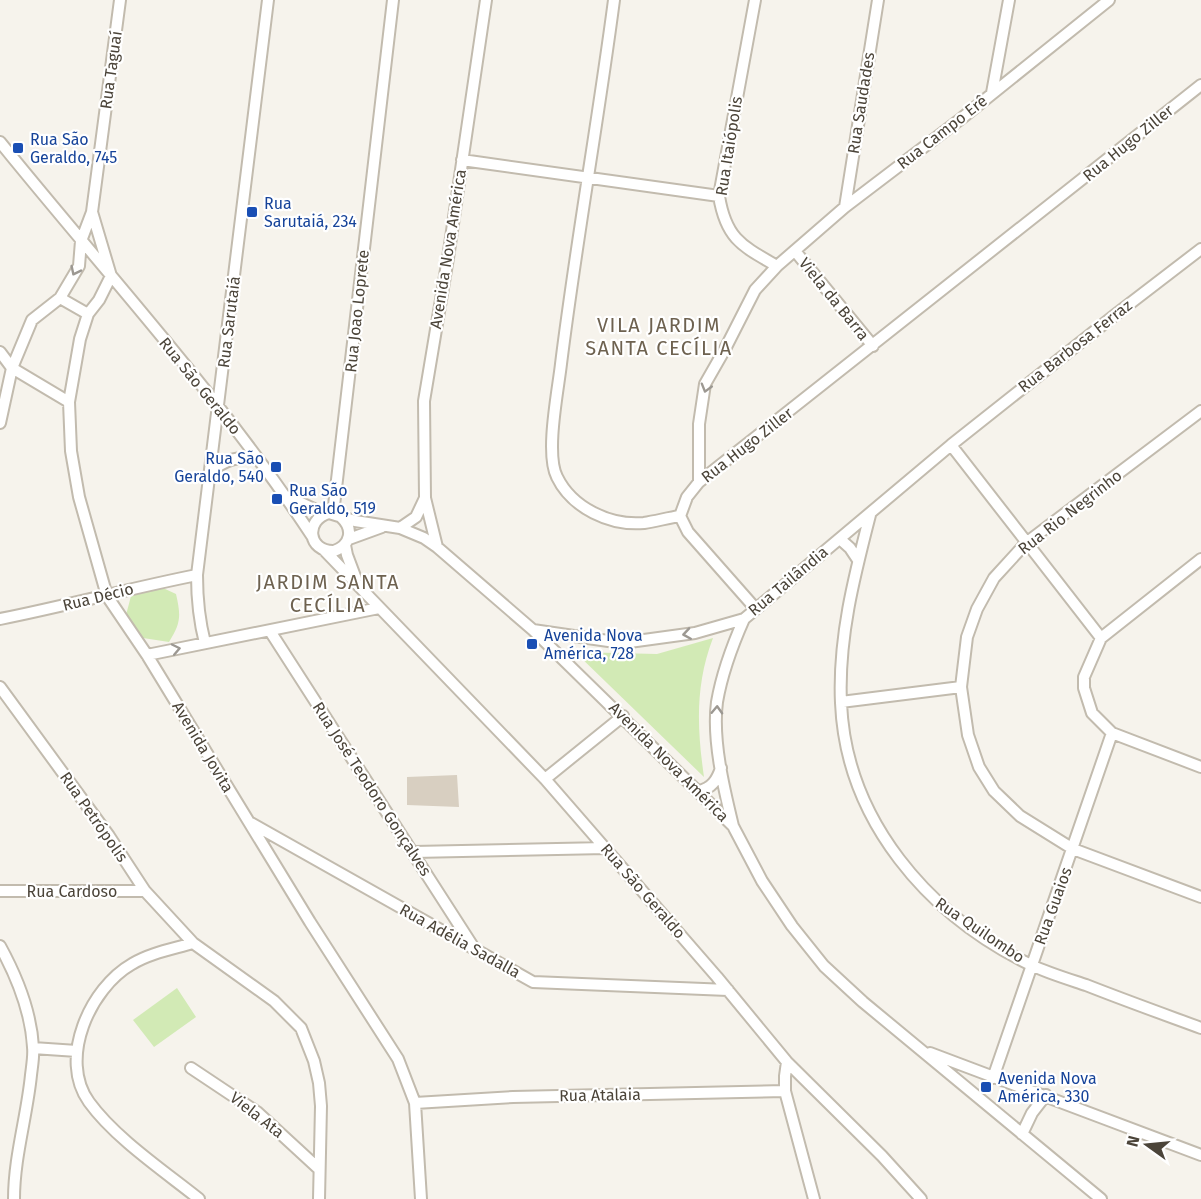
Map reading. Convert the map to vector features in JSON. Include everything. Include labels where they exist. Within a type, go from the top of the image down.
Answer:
[{"type":"street","name":"Rua Taguaí","points":[[81,241],[92,212],[120,0]]},
{"type":"street","name":"Rua Sarutaiá","points":[[205,643],[199,623],[197,576],[268,0]]},
{"type":"street","name":"Rua Joao Loprete","points":[[333,515],[393,0]]},
{"type":"street","name":"Avenida Nova América","points":[[486,0],[424,401],[425,498],[437,547],[551,646],[733,826],[762,881],[792,927],[824,966],[863,1002],[1101,1199]]},
{"type":"street","points":[[614,0],[563,348],[552,463],[556,477],[566,491],[579,504],[598,515],[618,521],[643,523],[680,516],[688,532],[755,609]]},
{"type":"street","name":"Rua Itaiópolis","points":[[755,0],[719,196],[722,217],[737,240],[777,266]]},
{"type":"street","name":"Rua Saudades","points":[[845,207],[878,0]]},
{"type":"street","points":[[992,93],[1009,0]]},
{"type":"street","name":"Rua Campo Erê","points":[[699,482],[698,435],[705,384],[754,290],[777,266],[845,207],[1109,0]]},
{"type":"street","name":"Rua Hugo Ziller","points":[[680,516],[687,497],[699,482],[1201,85]]},
{"type":"street","name":"Rua São Geraldo","points":[[0,142],[219,406],[286,496],[312,536]]},
{"type":"street","points":[[462,160],[719,196]]},
{"type":"street","name":"Rua Taguaí","points":[[92,212],[111,276]]},
{"type":"street","points":[[0,423],[12,368],[32,320],[60,298],[79,266],[81,241]]},
{"type":"street","name":"Rua Barbosa Ferraz","points":[[951,445],[1201,249]]},
{"type":"street","name":"Viela da Barra","points":[[795,251],[873,346]]},
{"type":"street","name":"Avenida Jovita","points":[[111,276],[99,300],[88,314],[80,339],[69,402],[71,451],[79,497],[107,596],[147,655],[316,931],[398,1059],[416,1104],[421,1199]]},
{"type":"street","points":[[60,298],[88,314]]},
{"type":"street","points":[[0,352],[12,368],[69,402]]},
{"type":"street","name":"Rua Rio Negrinho","points":[[1201,411],[1026,543],[994,578],[977,609],[967,637],[961,687],[968,735],[979,767],[994,791],[1020,816],[1073,849],[1201,897]]},
{"type":"street","points":[[951,445],[1101,638]]},
{"type":"street","name":"Rua Tailândia","points":[[733,826],[721,768],[717,705],[722,675],[744,619],[951,445]]},
{"type":"street","points":[[210,472],[232,459],[256,458]]},
{"type":"street","points":[[286,496],[333,515],[412,532],[437,547]]},
{"type":"street","points":[[400,528],[416,517],[425,498]]},
{"type":"street","points":[[333,515],[316,520],[314,525],[312,536],[316,545],[324,550],[334,551],[366,531],[385,526]]},
{"type":"street","points":[[333,515],[349,527],[347,542]]},
{"type":"street","name":"Rua Quilombo","points":[[870,515],[851,591],[842,647],[841,702],[843,733],[850,767],[873,821],[902,865],[932,898],[987,939],[1031,965],[1201,1028]]},
{"type":"street","points":[[840,539],[858,560]]},
{"type":"street","name":"Rua São Geraldo","points":[[347,542],[350,565],[360,588]]},
{"type":"street","name":"Rua São Geraldo","points":[[324,550],[545,779],[788,1062],[882,1156],[921,1199]]},
{"type":"street","points":[[1201,559],[1101,638],[1084,677],[1083,688],[1092,713],[1113,733],[1201,767]]},
{"type":"street","name":"Rua Décio","points":[[0,620],[142,586],[197,576]]},
{"type":"street","points":[[147,655],[379,608]]},
{"type":"street","points":[[532,630],[622,643],[695,633],[744,619]]},
{"type":"street","name":"Rua José Teodoro Gonçalves","points":[[270,631],[474,948]]},
{"type":"street","points":[[551,646],[579,637]]},
{"type":"street","name":"Rua Petrópolis","points":[[0,687],[109,836],[144,891],[193,943],[274,1001],[301,1028],[314,1062],[321,1106],[319,1199]]},
{"type":"street","points":[[841,702],[961,687]]},
{"type":"street","points":[[545,779],[623,716]]},
{"type":"street","name":"Rua Guaios","points":[[993,1078],[1113,733]]},
{"type":"street","points":[[699,791],[713,784],[721,768]]},
{"type":"street","name":"Rua Adélia Sadalla","points":[[249,822],[533,982],[728,990]]},
{"type":"street","points":[[414,852],[606,848]]},
{"type":"street","name":"Rua Cardoso","points":[[0,891],[144,891]]},
{"type":"street","points":[[193,943],[133,963],[114,977],[92,1008],[85,1023],[77,1051],[77,1074],[81,1089],[104,1120],[199,1199]]},
{"type":"street","points":[[0,946],[22,993],[33,1048],[29,1090],[16,1162],[14,1199]]},
{"type":"street","points":[[33,1048],[77,1051]]},
{"type":"street","points":[[921,1050],[1201,1155]]},
{"type":"street","points":[[788,1062],[784,1076],[785,1091],[814,1199]]},
{"type":"street","name":"Viela Ata","points":[[191,1068],[257,1112],[319,1168]]},
{"type":"street","name":"Rua Atalaia","points":[[416,1104],[513,1097],[785,1091]]},
{"type":"street","points":[[1022,1134],[1032,1113],[1046,1095]]},
{"type":"green space","points":[[163,588],[176,594],[179,608],[178,624],[169,642],[143,638],[126,615],[131,596]]},
{"type":"green space","points":[[713,638],[700,690],[699,724],[704,777],[575,652],[657,654]]},
{"type":"green space","points":[[177,988],[196,1017],[154,1047],[133,1020]]},
{"type":"building","points":[[457,775],[459,807],[407,805],[407,777]]},
{"type":"place","name":"Rua São Geraldo, 745","points":[[18,148]]},
{"type":"place","name":"Rua Sarutaiá, 234","points":[[252,212]]},
{"type":"place","name":"Rua São Geraldo, 540","points":[[276,467]]},
{"type":"place","name":"Rua São Geraldo, 519","points":[[277,499]]},
{"type":"place","name":"Avenida Nova América, 728","points":[[532,644]]},
{"type":"place","name":"Avenida Nova América, 330","points":[[986,1087]]},
{"type":"district","name":"VILA JARDIM SANTA CECÍLIA","points":[[659,336]]},
{"type":"district","name":"JARDIM SANTA CECÍLIA","points":[[328,594]]}]
